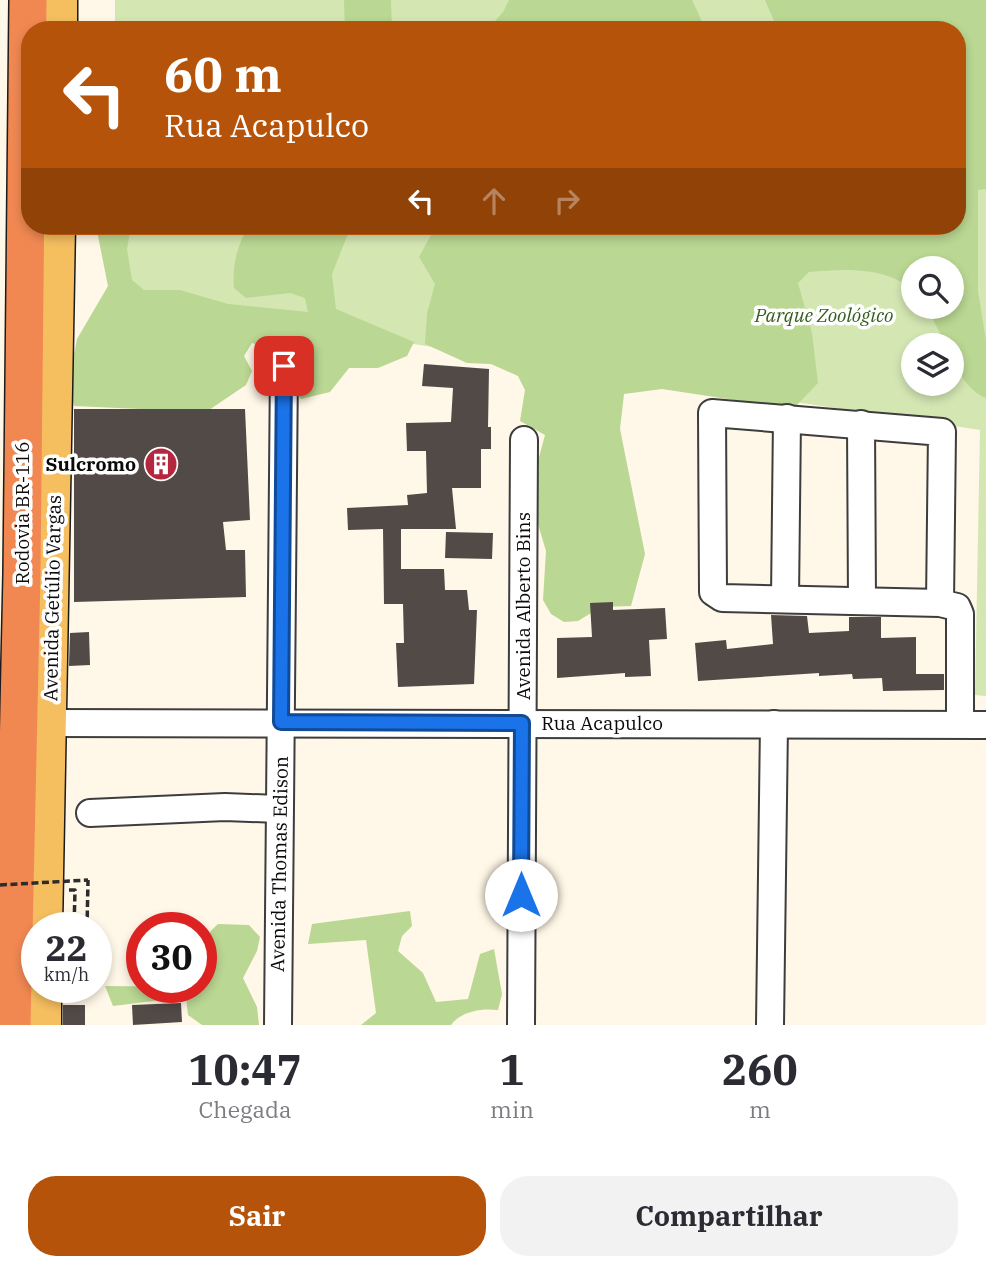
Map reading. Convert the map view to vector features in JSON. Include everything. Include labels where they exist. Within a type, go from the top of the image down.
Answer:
[{"type":"highway","name":"Rodovia BR-116","points":[[28,0],[28,21]]},
{"type":"highway","name":"Rodovia BR-116","points":[[12,1025],[22,574],[26,235]]},
{"type":"main road","points":[[61,0],[61,21]]},
{"type":"main road","name":"Avenida Getúlio Vargas","points":[[46,912],[59,235]]},
{"type":"main road","points":[[44,1025],[45,1003]]},
{"type":"street","name":"Avenida Thomas Edison","points":[[278,1025],[284,366]]},
{"type":"street","points":[[940,603],[942,432],[712,412],[713,592],[722,598],[940,603],[957,607],[973,725]]},
{"type":"street","points":[[786,599],[787,418]]},
{"type":"street","points":[[861,424],[862,601]]},
{"type":"street","name":"Avenida Alberto Bins","points":[[521,1025],[524,440]]},
{"type":"street","name":"Rua Acapulco","points":[[50,723],[973,725]]},
{"type":"street","points":[[770,1025],[774,723]]},
{"type":"street","points":[[90,813],[225,807],[279,809]]},
{"type":"path","points":[[0,885],[88,880],[87,912]]},
{"type":"green space","name":"Parque Zoológico","points":[[115,0],[986,0],[986,696],[975,695],[980,430],[117,299],[116,235],[966,235],[966,21],[115,21]]},
{"type":"green space","points":[[344,0],[391,0],[392,21],[345,21]]},
{"type":"green space","points":[[509,0],[692,0],[702,21],[495,21]]},
{"type":"green space","points":[[765,0],[986,0],[986,189],[978,190],[978,291],[986,341],[986,398],[973,390],[964,379],[964,333],[940,333],[933,319],[964,319],[964,256],[901,256],[901,282],[863,271],[809,272],[798,283],[812,333],[818,383],[793,409],[662,389],[624,394],[620,429],[645,554],[631,606],[601,607],[578,621],[564,622],[551,614],[543,600],[546,551],[529,494],[545,435],[520,421],[525,390],[518,376],[491,364],[467,363],[425,344],[427,313],[435,284],[419,257],[431,235],[966,235],[966,21],[774,21]]},
{"type":"green space","points":[[98,235],[129,235],[127,249],[132,280],[144,290],[180,290],[228,304],[308,312],[305,298],[290,293],[246,298],[234,288],[235,263],[244,235],[347,235],[332,274],[336,309],[414,342],[407,356],[378,368],[349,368],[330,392],[301,399],[293,387],[295,357],[252,343],[244,356],[252,371],[246,385],[206,412],[74,406],[68,384],[77,339],[108,286]]},
{"type":"green space","points":[[410,911],[412,926],[402,936],[398,951],[423,973],[436,1002],[468,999],[480,954],[494,949],[502,994],[498,1010],[472,1011],[460,1016],[451,1025],[361,1025],[376,1013],[366,940],[308,944],[312,924]]},
{"type":"green space","points":[[217,925],[249,925],[260,937],[257,951],[243,978],[257,1007],[259,1025],[202,1025],[188,1015],[187,1003],[217,1003]]},
{"type":"green space","points":[[112,986],[126,986],[126,1003],[137,1003],[113,1006]]},
{"type":"building","points":[[424,364],[489,369],[488,427],[491,427],[491,449],[481,449],[481,488],[452,488],[456,529],[401,529],[401,569],[444,569],[445,590],[467,590],[469,610],[477,610],[474,684],[398,687],[396,643],[404,643],[403,604],[384,604],[383,529],[348,530],[347,508],[408,505],[407,495],[427,493],[426,451],[407,451],[406,423],[451,422],[453,388],[422,386]]},
{"type":"building","name":"Sulcromo","points":[[74,409],[245,409],[250,520],[223,522],[226,550],[245,550],[246,597],[74,602]]},
{"type":"building","points":[[446,532],[493,533],[492,559],[445,558]]},
{"type":"building","points":[[613,602],[613,610],[665,608],[667,639],[649,640],[651,676],[625,677],[625,673],[557,678],[557,638],[592,637],[590,603]]},
{"type":"building","points":[[771,615],[807,616],[809,633],[849,631],[849,617],[881,617],[881,638],[916,637],[916,674],[944,674],[944,690],[883,691],[882,678],[853,679],[852,674],[819,676],[819,673],[698,681],[695,643],[726,640],[727,649],[773,644]]},
{"type":"building","points":[[89,632],[90,665],[69,666],[70,633]]},
{"type":"building","points":[[181,1003],[182,1022],[133,1025],[132,1005]]},
{"type":"building","points":[[63,1005],[85,1005],[85,1025],[63,1025]]},
{"type":"place","name":"Sulcromo","points":[[161,464]]},
{"type":"route","points":[[284,366],[281,722],[522,723],[521,895]]}]
